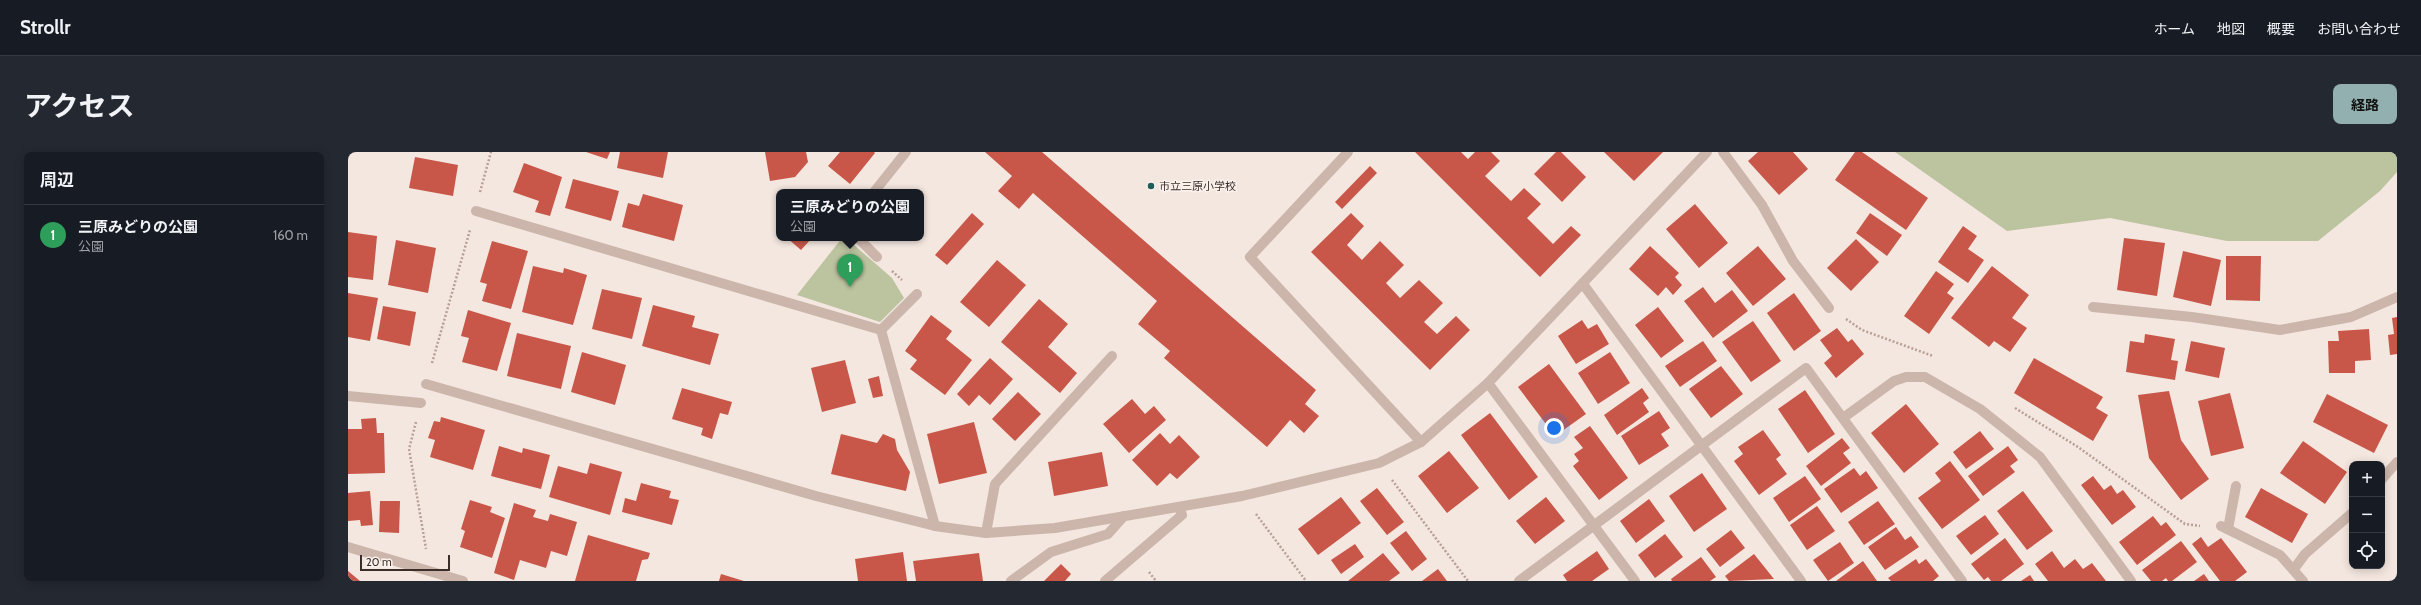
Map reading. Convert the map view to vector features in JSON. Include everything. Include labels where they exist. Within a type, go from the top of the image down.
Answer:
[{"type":"street","points":[[876,189],[906,152]]},
{"type":"street","points":[[1348,152],[1250,257],[1421,442]]},
{"type":"street","points":[[426,384],[816,496],[935,526],[986,533],[1055,528],[1242,496],[1379,463],[1421,442],[1488,383],[1707,152]]},
{"type":"street","points":[[1723,152],[1762,205],[1793,261],[1829,308]]},
{"type":"street","points":[[476,211],[881,330]]},
{"type":"street","points":[[861,241],[878,257]]},
{"type":"street","points":[[1583,284],[1801,581]]},
{"type":"street","points":[[881,330],[918,294]]},
{"type":"street","points":[[2093,307],[2192,317],[2280,330],[2351,317],[2397,297]]},
{"type":"street","points":[[881,330],[935,526]]},
{"type":"street","points":[[986,533],[995,484],[1112,356]]},
{"type":"street","points":[[1519,581],[1700,444],[1806,368],[1962,581]]},
{"type":"street","points":[[1843,418],[1894,381],[1906,377],[1925,377],[1980,409],[2040,456],[2131,581]]},
{"type":"street","points":[[1488,383],[1635,581]]},
{"type":"street","points":[[348,396],[421,403]]},
{"type":"street","points":[[2385,476],[2397,462]]},
{"type":"street","points":[[2236,486],[2224,527],[2280,555],[2294,569],[2302,581]]},
{"type":"street","points":[[1105,581],[1182,515],[1179,506]]},
{"type":"street","points":[[1011,581],[1051,552],[1108,534],[1124,516]]},
{"type":"street","points":[[2294,569],[2305,554],[2349,516]]},
{"type":"street","points":[[348,547],[463,581]]},
{"type":"path","points":[[426,384],[476,211],[491,152]]},
{"type":"path","points":[[878,257],[918,294]]},
{"type":"path","points":[[421,403],[409,449],[430,571]]},
{"type":"path","points":[[1379,463],[1468,581]]},
{"type":"path","points":[[1242,496],[1306,581]]},
{"type":"green space","points":[[1895,152],[2397,152],[2397,172],[2380,191],[2318,241],[2227,241],[2110,218],[2007,231]]},
{"type":"green space","points":[[840,241],[849,241],[892,278],[904,298],[880,322],[797,295]]},
{"type":"building","points":[[586,152],[610,152],[607,159]]},
{"type":"building","points":[[620,152],[668,152],[663,178],[617,168]]},
{"type":"building","points":[[765,152],[806,152],[808,162],[795,177],[770,181]]},
{"type":"building","points":[[840,152],[875,153],[850,184],[828,166]]},
{"type":"building","points":[[985,152],[1042,152],[1316,390],[1305,404],[1319,416],[1304,433],[1290,420],[1267,447],[1164,358],[1170,351],[1138,324],[1157,301],[1033,193],[1019,209],[998,191],[1012,176]]},
{"type":"building","points":[[1415,152],[1461,152],[1468,159],[1475,152],[1491,152],[1500,161],[1485,176],[1511,201],[1524,188],[1541,204],[1527,218],[1553,244],[1571,226],[1581,235],[1540,277]]},
{"type":"building","points":[[1556,152],[1561,152],[1586,177],[1562,202],[1534,174]]},
{"type":"building","points":[[1604,152],[1663,152],[1634,181]]},
{"type":"building","points":[[1758,152],[1793,152],[1808,169],[1779,195],[1748,161]]},
{"type":"building","points":[[1855,152],[1862,152],[1928,198],[1906,230],[1835,180]]},
{"type":"building","points":[[415,157],[458,165],[453,196],[409,188]]},
{"type":"building","points":[[524,163],[562,177],[550,216],[535,212],[539,201],[513,192]]},
{"type":"building","points":[[1370,166],[1377,173],[1342,209],[1335,202]]},
{"type":"building","points":[[573,179],[619,191],[611,221],[565,208]]},
{"type":"building","points":[[643,194],[683,205],[674,241],[622,227],[628,203],[639,206]]},
{"type":"building","points":[[1695,204],[1728,243],[1699,268],[1666,229]]},
{"type":"building","points":[[972,213],[984,224],[947,265],[935,255]]},
{"type":"building","points":[[1351,213],[1364,226],[1347,245],[1362,260],[1380,241],[1404,265],[1386,283],[1400,298],[1419,280],[1443,303],[1424,322],[1437,334],[1456,316],[1470,330],[1430,370],[1311,252]]},
{"type":"building","points":[[1870,213],[1902,235],[1887,256],[1856,233]]},
{"type":"building","points":[[1963,226],[1977,236],[1968,249],[1984,260],[1968,283],[1938,262]]},
{"type":"building","points":[[348,232],[377,236],[373,280],[348,277]]},
{"type":"building","points":[[2124,238],[2165,243],[2157,296],[2117,290]]},
{"type":"building","points":[[1856,239],[1879,262],[1851,291],[1827,268]]},
{"type":"building","points":[[396,240],[436,248],[428,293],[388,285]]},
{"type":"building","points":[[492,241],[528,251],[511,309],[482,301],[487,284],[480,282]]},
{"type":"building","points":[[790,241],[809,241],[801,250]]},
{"type":"building","points":[[1650,246],[1679,273],[1675,277],[1682,285],[1673,295],[1666,287],[1658,296],[1629,269]]},
{"type":"building","points":[[1758,246],[1786,279],[1753,306],[1726,273]]},
{"type":"building","points":[[2183,251],[2221,260],[2211,306],[2173,297]]},
{"type":"building","points":[[2226,256],[2261,256],[2260,301],[2226,300]]},
{"type":"building","points":[[997,260],[1026,285],[989,327],[960,302]]},
{"type":"building","points":[[533,266],[563,273],[564,268],[587,275],[573,325],[522,312]]},
{"type":"building","points":[[1992,266],[2029,295],[2012,318],[2027,328],[2010,352],[1994,341],[1989,347],[1951,318]]},
{"type":"building","points":[[1936,271],[1954,284],[1947,293],[1954,298],[1929,334],[1904,316]]},
{"type":"building","points":[[1703,287],[1715,303],[1732,290],[1748,311],[1713,338],[1684,301]]},
{"type":"building","points":[[602,289],[642,298],[632,339],[592,329]]},
{"type":"building","points":[[348,293],[378,298],[370,341],[348,337]]},
{"type":"building","points":[[1794,293],[1821,331],[1794,351],[1767,313]]},
{"type":"building","points":[[1039,299],[1068,324],[1048,347],[1077,373],[1060,393],[1001,342]]},
{"type":"building","points":[[653,305],[695,316],[692,327],[719,334],[710,365],[642,346]]},
{"type":"building","points":[[383,306],[416,312],[410,346],[377,339]]},
{"type":"building","points":[[1658,307],[1684,341],[1661,358],[1635,325]]},
{"type":"building","points":[[468,310],[511,323],[497,371],[462,362],[469,338],[461,336]]},
{"type":"building","points":[[931,315],[952,331],[946,339],[972,360],[945,395],[910,369],[917,360],[905,351]]},
{"type":"building","points":[[2397,317],[2397,354],[2390,355],[2388,335],[2394,334],[2392,318]]},
{"type":"building","points":[[1582,320],[1588,329],[1597,324],[1609,344],[1576,364],[1558,336]]},
{"type":"building","points":[[1753,321],[1781,361],[1751,382],[1722,342]]},
{"type":"building","points":[[1837,328],[1848,342],[1852,339],[1864,354],[1836,378],[1824,363],[1832,356],[1820,340]]},
{"type":"building","points":[[2369,329],[2371,360],[2355,361],[2355,373],[2329,373],[2328,341],[2339,341],[2338,331]]},
{"type":"building","points":[[517,333],[571,346],[561,389],[507,376]]},
{"type":"building","points":[[2145,334],[2175,339],[2171,360],[2178,361],[2175,380],[2126,372],[2130,341],[2144,343]]},
{"type":"building","points":[[1703,341],[1717,361],[1680,387],[1665,366]]},
{"type":"building","points":[[2191,341],[2225,348],[2219,378],[2185,371]]},
{"type":"building","points":[[582,352],[626,365],[615,405],[571,392]]},
{"type":"building","points":[[1610,352],[1630,383],[1598,404],[1578,373]]},
{"type":"building","points":[[990,358],[1013,379],[990,405],[979,395],[969,406],[957,394]]},
{"type":"building","points":[[2034,358],[2103,397],[2096,408],[2108,415],[2093,441],[2014,393]]},
{"type":"building","points":[[845,360],[856,403],[822,412],[811,368]]},
{"type":"building","points":[[1549,364],[1586,414],[1555,436],[1518,387]]},
{"type":"building","points":[[1721,366],[1743,394],[1711,418],[1689,389]]},
{"type":"building","points":[[879,376],[883,396],[873,398],[868,379]]},
{"type":"building","points":[[682,388],[732,402],[728,415],[720,413],[712,439],[701,435],[703,428],[672,419]]},
{"type":"building","points":[[1642,388],[1649,398],[1643,403],[1649,412],[1617,435],[1604,415]]},
{"type":"building","points":[[1805,390],[1835,434],[1808,453],[1778,409]]},
{"type":"building","points":[[2169,391],[2181,440],[2209,479],[2181,500],[2149,458],[2138,395]]},
{"type":"building","points":[[1018,392],[1041,414],[1015,441],[992,419]]},
{"type":"building","points":[[2230,393],[2244,448],[2211,456],[2198,401]]},
{"type":"building","points":[[2327,394],[2388,425],[2374,453],[2313,422]]},
{"type":"building","points":[[1132,399],[1145,414],[1154,406],[1166,420],[1129,453],[1103,424]]},
{"type":"building","points":[[1906,404],[1939,444],[1904,473],[1871,433]]},
{"type":"building","points":[[1659,411],[1670,428],[1661,434],[1669,446],[1639,465],[1621,436]]},
{"type":"building","points":[[1490,413],[1538,477],[1509,500],[1461,435]]},
{"type":"building","points":[[441,417],[485,430],[473,470],[430,457],[435,440],[428,438],[434,421],[440,422]]},
{"type":"building","points":[[376,418],[377,433],[384,433],[385,473],[348,474],[348,429],[362,429],[361,419]]},
{"type":"building","points":[[974,422],[987,473],[939,484],[927,434]]},
{"type":"building","points":[[1590,426],[1628,478],[1599,500],[1573,466],[1579,461],[1574,454],[1583,448],[1574,437]]},
{"type":"building","points":[[1763,430],[1781,455],[1776,459],[1787,474],[1759,495],[1734,461],[1743,454],[1738,447]]},
{"type":"building","points":[[1980,431],[1994,449],[1966,469],[1953,452]]},
{"type":"building","points":[[1160,433],[1170,444],[1179,435],[1200,457],[1177,479],[1170,473],[1157,486],[1132,460]]},
{"type":"building","points":[[841,434],[877,443],[883,434],[895,439],[897,450],[910,472],[906,491],[831,474]]},
{"type":"building","points":[[1842,438],[1850,448],[1843,453],[1851,463],[1821,486],[1806,466]]},
{"type":"building","points":[[2303,441],[2347,472],[2325,504],[2280,473]]},
{"type":"building","points":[[499,446],[522,453],[523,448],[550,455],[541,489],[491,476]]},
{"type":"building","points":[[2008,446],[2018,460],[2010,466],[2015,472],[1983,496],[1968,476]]},
{"type":"building","points":[[1449,451],[1479,488],[1447,513],[1418,476]]},
{"type":"building","points":[[1102,452],[1108,486],[1054,496],[1048,462]]},
{"type":"building","points":[[1950,461],[1980,500],[1942,529],[1918,498],[1941,481],[1935,473]]},
{"type":"building","points":[[590,463],[622,472],[610,515],[549,497],[558,466],[587,474]]},
{"type":"building","points":[[1854,468],[1860,476],[1866,471],[1878,488],[1841,513],[1824,489]]},
{"type":"building","points":[[1702,473],[1727,509],[1694,532],[1669,496]]},
{"type":"building","points":[[1805,476],[1821,499],[1789,522],[1773,498]]},
{"type":"building","points":[[2093,476],[2104,490],[2111,485],[2117,494],[2123,490],[2136,507],[2112,525],[2081,485]]},
{"type":"building","points":[[641,483],[671,491],[669,498],[679,500],[672,525],[622,512],[625,498],[636,501]]},
{"type":"building","points":[[1377,488],[1404,522],[1387,535],[1360,501]]},
{"type":"building","points":[[2261,488],[2308,514],[2292,543],[2245,517]]},
{"type":"building","points":[[370,491],[373,525],[361,526],[360,520],[348,521],[348,493]]},
{"type":"building","points":[[2023,491],[2053,531],[2027,550],[1997,511]]},
{"type":"building","points":[[1341,497],[1361,523],[1318,555],[1298,529]]},
{"type":"building","points":[[1546,497],[1565,521],[1535,544],[1516,521]]},
{"type":"building","points":[[1649,499],[1665,521],[1636,543],[1620,521]]},
{"type":"building","points":[[470,500],[492,507],[490,512],[505,518],[492,558],[460,547],[465,531],[461,529]]},
{"type":"building","points":[[380,501],[400,501],[399,533],[379,532]]},
{"type":"building","points":[[1878,501],[1895,524],[1864,545],[1848,522]]},
{"type":"building","points":[[514,503],[536,510],[533,517],[548,521],[550,514],[577,522],[567,556],[551,551],[546,568],[520,560],[514,580],[494,573]]},
{"type":"building","points":[[1817,506],[1835,531],[1807,550],[1790,525]]},
{"type":"building","points":[[1985,515],[1999,534],[1971,555],[1956,536]]},
{"type":"building","points":[[2153,516],[2161,526],[2166,522],[2176,535],[2137,565],[2119,542]]},
{"type":"building","points":[[1896,527],[1905,540],[1911,536],[1919,547],[1885,570],[1868,547]]},
{"type":"building","points":[[1731,530],[1745,548],[1720,567],[1706,549]]},
{"type":"building","points":[[1406,531],[1427,559],[1412,571],[1390,543]]},
{"type":"building","points":[[1665,534],[1683,557],[1655,578],[1638,555]]},
{"type":"building","points":[[588,535],[650,553],[648,559],[642,560],[636,581],[575,581]]},
{"type":"building","points":[[2201,537],[2208,547],[2221,538],[2247,572],[2235,581],[2220,581],[2192,544]]},
{"type":"building","points":[[2005,538],[2024,564],[2001,581],[1991,581],[1988,577],[1984,580],[1971,564]]},
{"type":"building","points":[[2181,541],[2197,562],[2172,581],[2168,581],[2166,578],[2162,581],[2151,581],[2142,570]]},
{"type":"building","points":[[1840,542],[1854,563],[1828,581],[1813,560]]},
{"type":"building","points":[[1355,544],[1364,557],[1341,574],[1331,560]]},
{"type":"building","points":[[1597,551],[1609,569],[1592,581],[1567,581],[1563,575]]},
{"type":"building","points":[[2052,551],[2064,568],[2075,559],[2083,569],[2092,563],[2106,581],[2048,581],[2035,564]]},
{"type":"building","points":[[903,552],[907,581],[858,581],[855,559]]},
{"type":"building","points":[[979,553],[983,581],[916,581],[913,561]]},
{"type":"building","points":[[1383,553],[1400,573],[1389,581],[1348,581]]},
{"type":"building","points":[[1754,554],[1774,579],[1729,581],[1725,576]]},
{"type":"building","points":[[1701,557],[1716,577],[1710,581],[1672,581],[1671,579]]},
{"type":"building","points":[[1916,559],[1919,564],[1926,559],[1939,576],[1933,581],[1891,581],[1888,578]]},
{"type":"building","points":[[1863,561],[1877,581],[1836,581]]},
{"type":"building","points":[[1061,564],[1071,574],[1065,581],[1044,581]]},
{"type":"building","points":[[1438,569],[1447,581],[1422,581]]},
{"type":"building","points":[[348,571],[360,581],[348,581]]},
{"type":"building","points":[[721,574],[744,581],[719,581]]},
{"type":"building","points":[[2204,574],[2209,581],[2194,581]]},
{"type":"building","points":[[2030,575],[2034,581],[2021,581]]},
{"type":"place","name":"市立三原小学校","points":[[1151,186]]},
{"type":"place","name":"三原みどりの公園","points":[[850,287]]}]
